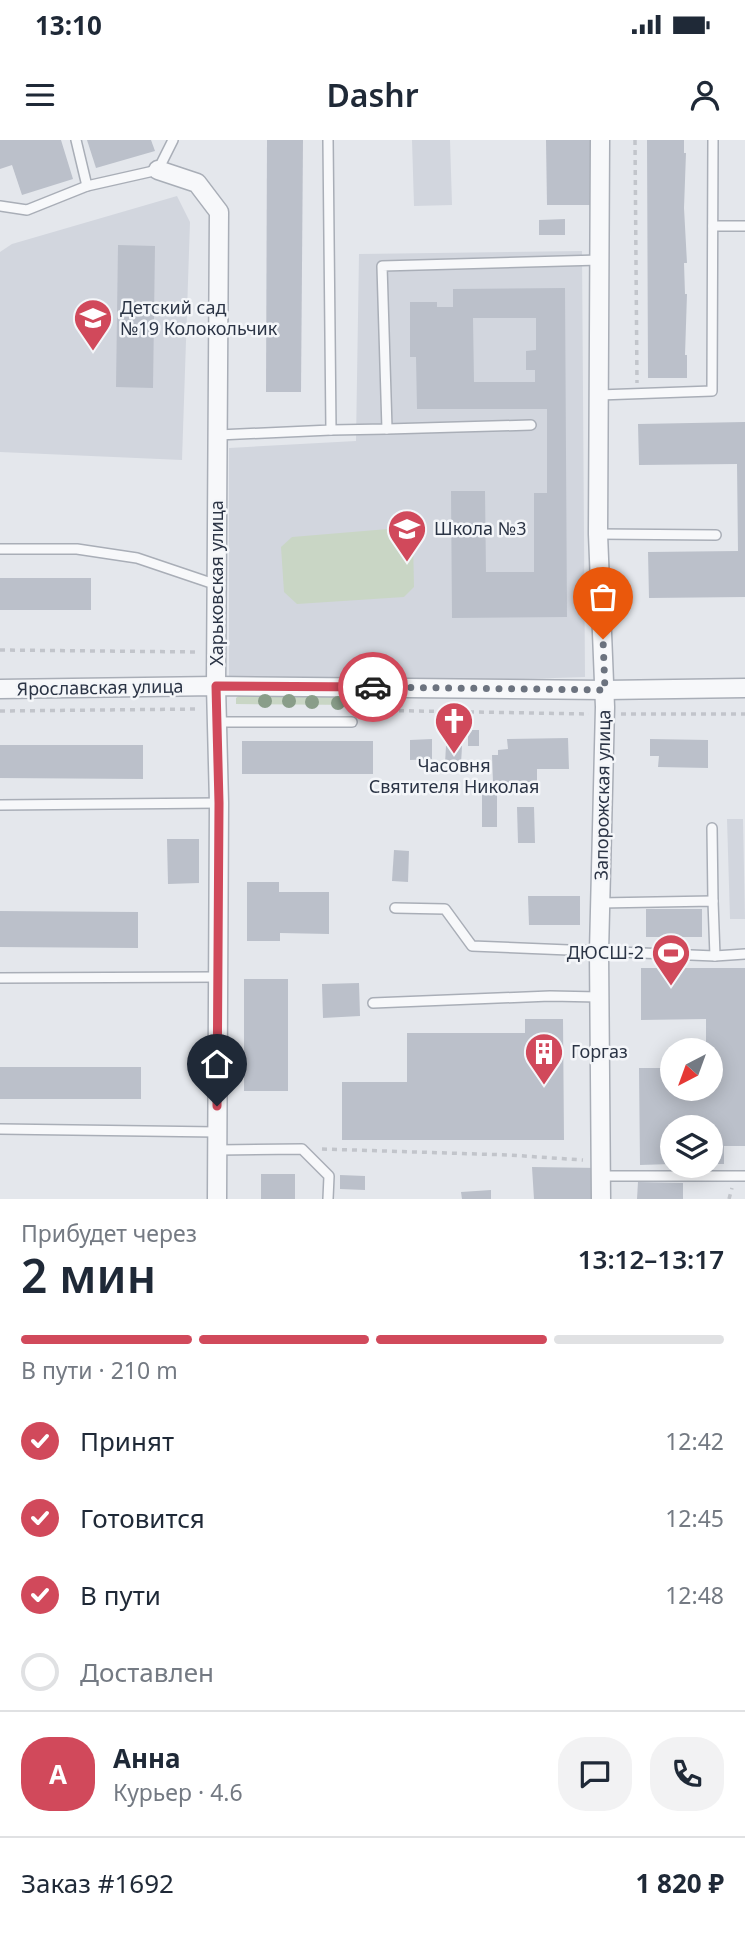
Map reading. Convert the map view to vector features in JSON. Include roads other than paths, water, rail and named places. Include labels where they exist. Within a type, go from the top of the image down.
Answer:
[{"type":"street","name":"Запорожская улица","points":[[600,140],[598,534],[605,690],[599,952],[601,1199]]},
{"type":"street","name":"Харьковская улица","points":[[158,170],[197,183],[219,212],[216,652],[219,803],[218,1199]]},
{"type":"street","name":"Ярославская улица","points":[[0,689],[216,686],[605,690],[745,688]]},
{"type":"lane","points":[[76,140],[87,186]]},
{"type":"lane","points":[[0,206],[27,210],[87,186],[158,170],[173,140]]},
{"type":"lane","points":[[328,140],[331,430]]},
{"type":"lane","points":[[598,396],[712,391],[713,140]]},
{"type":"lane","points":[[713,226],[745,226]]},
{"type":"lane","points":[[387,429],[383,266],[600,260]]},
{"type":"lane","points":[[218,435],[531,425]]},
{"type":"lane","points":[[598,534],[716,535]]},
{"type":"lane","points":[[0,549],[77,550],[137,558],[217,585]]},
{"type":"lane","points":[[216,715],[352,722]]},
{"type":"lane","points":[[0,805],[219,803]]},
{"type":"lane","points":[[712,828],[715,956]]},
{"type":"lane","points":[[600,903],[713,901]]},
{"type":"lane","points":[[395,908],[445,909],[472,946],[715,956],[745,954]]},
{"type":"lane","points":[[0,978],[218,977]]},
{"type":"lane","points":[[373,1003],[550,996],[599,997]]},
{"type":"lane","points":[[0,1129],[217,1141],[302,1149],[328,1175],[328,1199]]},
{"type":"lane","points":[[600,1168],[745,1176]]},
{"type":"place","name":"Детский сад №19 Колокольчик","points":[[93,352]]},
{"type":"place","name":"Школа №3","points":[[407,563]]},
{"type":"place","name":"Часовня Святителя Николая","points":[[454,755]]},
{"type":"place","name":"ДЮСШ-2","points":[[671,987]]},
{"type":"place","name":"Горгаз","points":[[544,1086]]}]
